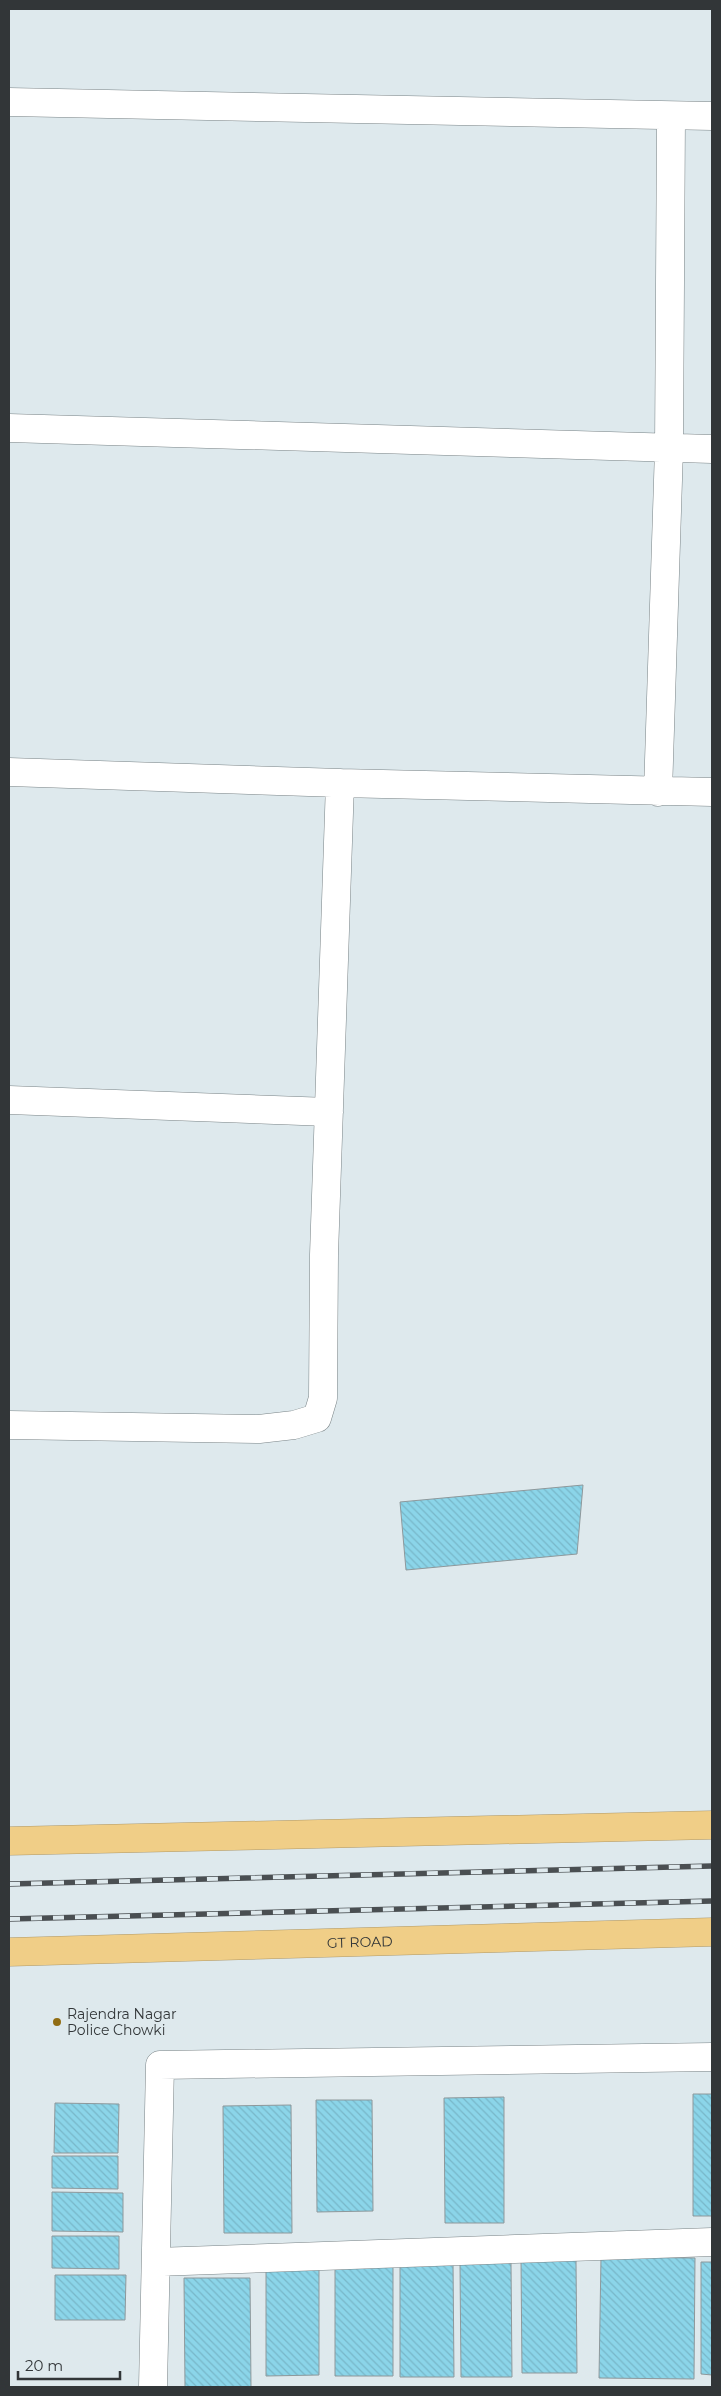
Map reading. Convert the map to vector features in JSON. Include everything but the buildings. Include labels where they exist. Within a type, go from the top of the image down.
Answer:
[{"type":"highway","points":[[9,1841],[712,1825]]},
{"type":"highway","name":"GT ROAD","points":[[9,1952],[712,1932]]},
{"type":"street","points":[[9,102],[712,116]]},
{"type":"street","points":[[658,792],[669,448],[671,116]]},
{"type":"street","points":[[9,428],[712,449]]},
{"type":"street","points":[[9,772],[340,783],[712,792]]},
{"type":"street","points":[[9,1425],[259,1429],[294,1425],[317,1418],[323,1398],[324,1255],[340,783]]},
{"type":"street","points":[[9,1100],[329,1112]]},
{"type":"street","points":[[153,2387],[160,2065],[712,2057]]},
{"type":"street","points":[[156,2262],[712,2242]]},
{"type":"railway","points":[[9,1884],[712,1866]]},
{"type":"railway","points":[[9,1919],[712,1901]]},
{"type":"place","name":"Rajendra Nagar Police Chowki","points":[[57,2022]]}]
